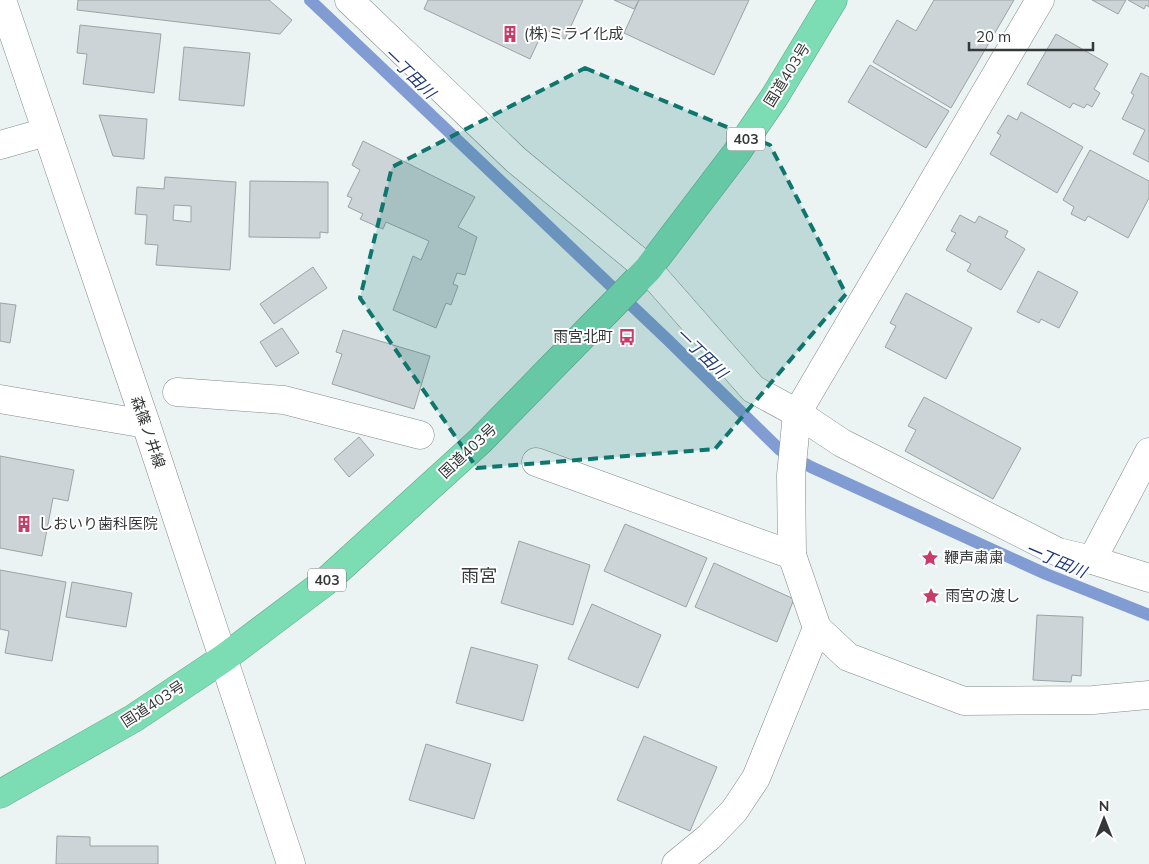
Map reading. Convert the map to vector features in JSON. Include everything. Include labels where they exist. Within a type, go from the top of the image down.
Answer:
[{"type":"highway","name":"国道403号","points":[[0,794],[134,718],[224,658],[325,582],[480,441],[641,276],[737,152],[833,0]]},
{"type":"street","name":"森篠ノ井線","points":[[2,0],[146,424],[291,864]]},
{"type":"street","points":[[349,0],[516,160],[641,276],[754,389],[797,413],[842,443],[1058,552],[1092,560],[1149,578]]},
{"type":"street","points":[[1040,0],[797,413],[791,475],[792,555],[817,628],[848,657],[964,701],[1093,700],[1149,695]]},
{"type":"street","points":[[0,145],[46,132]]},
{"type":"street","points":[[177,392],[284,400],[420,435]]},
{"type":"street","points":[[0,400],[146,424]]},
{"type":"street","points":[[1092,560],[1149,452]]},
{"type":"street","points":[[536,462],[792,555]]},
{"type":"street","points":[[676,864],[708,837],[734,810],[756,778],[817,628]]},
{"type":"highlighted area","points":[[585,68],[770,145],[846,294],[715,449],[477,468],[360,298],[392,167]]},
{"type":"building","points":[[78,0],[269,0],[292,20],[280,34],[77,10]]},
{"type":"building","name":"(株)ミライ化成","points":[[428,0],[583,0],[565,39],[544,29],[530,59],[424,9]]},
{"type":"building","points":[[614,0],[639,0],[634,9]]},
{"type":"building","points":[[639,0],[749,0],[714,75],[624,33]]},
{"type":"building","points":[[934,0],[1014,0],[951,108],[873,62],[897,20],[916,31]]},
{"type":"building","points":[[1092,0],[1126,0],[1118,14]]},
{"type":"building","points":[[1128,0],[1149,0],[1149,7],[1146,5],[1144,9]]},
{"type":"building","points":[[80,25],[161,34],[154,93],[83,84],[87,54],[77,53]]},
{"type":"building","points":[[1056,34],[1108,64],[1094,89],[1100,93],[1092,107],[1087,104],[1084,108],[1073,103],[1070,108],[1027,84]]},
{"type":"building","points":[[184,47],[250,53],[244,106],[179,100]]},
{"type":"building","points":[[870,65],[949,111],[926,148],[848,102]]},
{"type":"building","points":[[1141,73],[1149,77],[1149,162],[1133,154],[1145,130],[1122,119],[1134,95],[1131,93]]},
{"type":"building","points":[[1021,112],[1083,147],[1057,193],[990,154],[1001,135],[997,133],[1008,115],[1017,120]]},
{"type":"building","points":[[99,115],[147,119],[144,159],[113,156]]},
{"type":"building","points":[[363,141],[475,197],[458,227],[477,237],[465,275],[457,273],[453,284],[458,286],[451,305],[446,303],[436,328],[393,310],[413,256],[421,260],[429,241],[386,222],[383,229],[360,219],[363,214],[348,207],[352,198],[347,196],[360,170],[352,165]]},
{"type":"building","points":[[1090,150],[1149,181],[1149,198],[1128,238],[1088,216],[1085,221],[1071,214],[1074,207],[1063,200]]},
{"type":"building","points":[[165,177],[236,182],[230,270],[156,265],[158,245],[145,244],[147,215],[135,214],[137,187],[164,189]],"holes":[[[174,205],[191,206],[191,222],[173,220]]]},
{"type":"building","points":[[250,181],[328,182],[328,233],[320,232],[320,238],[249,237]]},
{"type":"building","points":[[960,215],[975,223],[979,216],[1008,231],[1005,237],[1025,249],[1001,290],[967,271],[971,264],[946,250],[956,233],[951,231]]},
{"type":"building","points":[[313,267],[327,288],[274,324],[260,304]]},
{"type":"building","points":[[1038,271],[1078,292],[1059,328],[1041,319],[1039,323],[1017,312]]},
{"type":"building","points":[[906,293],[972,328],[946,379],[885,347],[896,326],[890,323]]},
{"type":"building","points":[[0,303],[16,305],[10,343],[0,341]]},
{"type":"building","points":[[282,328],[299,353],[276,367],[260,342]]},
{"type":"building","points":[[343,330],[430,356],[414,409],[332,384],[342,354],[336,352]]},
{"type":"building","points":[[924,397],[1021,448],[993,499],[905,451],[916,430],[908,426]]},
{"type":"building","points":[[359,437],[374,455],[349,477],[334,459]]},
{"type":"building","name":"しおいり歯科医院","points":[[0,456],[74,470],[68,501],[53,498],[42,556],[0,548]]},
{"type":"building","points":[[625,524],[707,558],[686,607],[604,571]]},
{"type":"building","points":[[519,541],[590,565],[573,625],[501,603]]},
{"type":"building","points":[[714,563],[794,599],[777,642],[695,607]]},
{"type":"building","points":[[0,570],[66,582],[52,661],[5,653],[9,631],[0,629]]},
{"type":"building","points":[[72,582],[132,593],[126,627],[66,617]]},
{"type":"building","points":[[592,604],[661,635],[638,688],[568,659]]},
{"type":"building","points":[[1037,615],[1083,617],[1081,676],[1072,675],[1071,682],[1033,680]]},
{"type":"building","points":[[471,647],[538,665],[523,721],[456,703]]},
{"type":"building","points":[[644,736],[717,767],[690,831],[617,800]]},
{"type":"building","points":[[426,744],[491,764],[474,819],[409,800]]},
{"type":"building","points":[[57,836],[90,837],[90,846],[158,846],[158,864],[56,864]]},
{"type":"waterway","name":"一丁田川","points":[[310,0],[669,341],[780,450],[811,467],[1046,574],[1149,615]]},
{"type":"place","name":"(株)ミライ化成","points":[[510,34]]},
{"type":"place","name":"雨宮北町","points":[[627,337]]},
{"type":"place","name":"しおいり歯科医院","points":[[24,524]]},
{"type":"place","name":"鞭声粛粛","points":[[930,558]]},
{"type":"place","name":"雨宮の渡し","points":[[931,596]]},
{"type":"district","name":"雨宮","points":[[479,576]]}]
